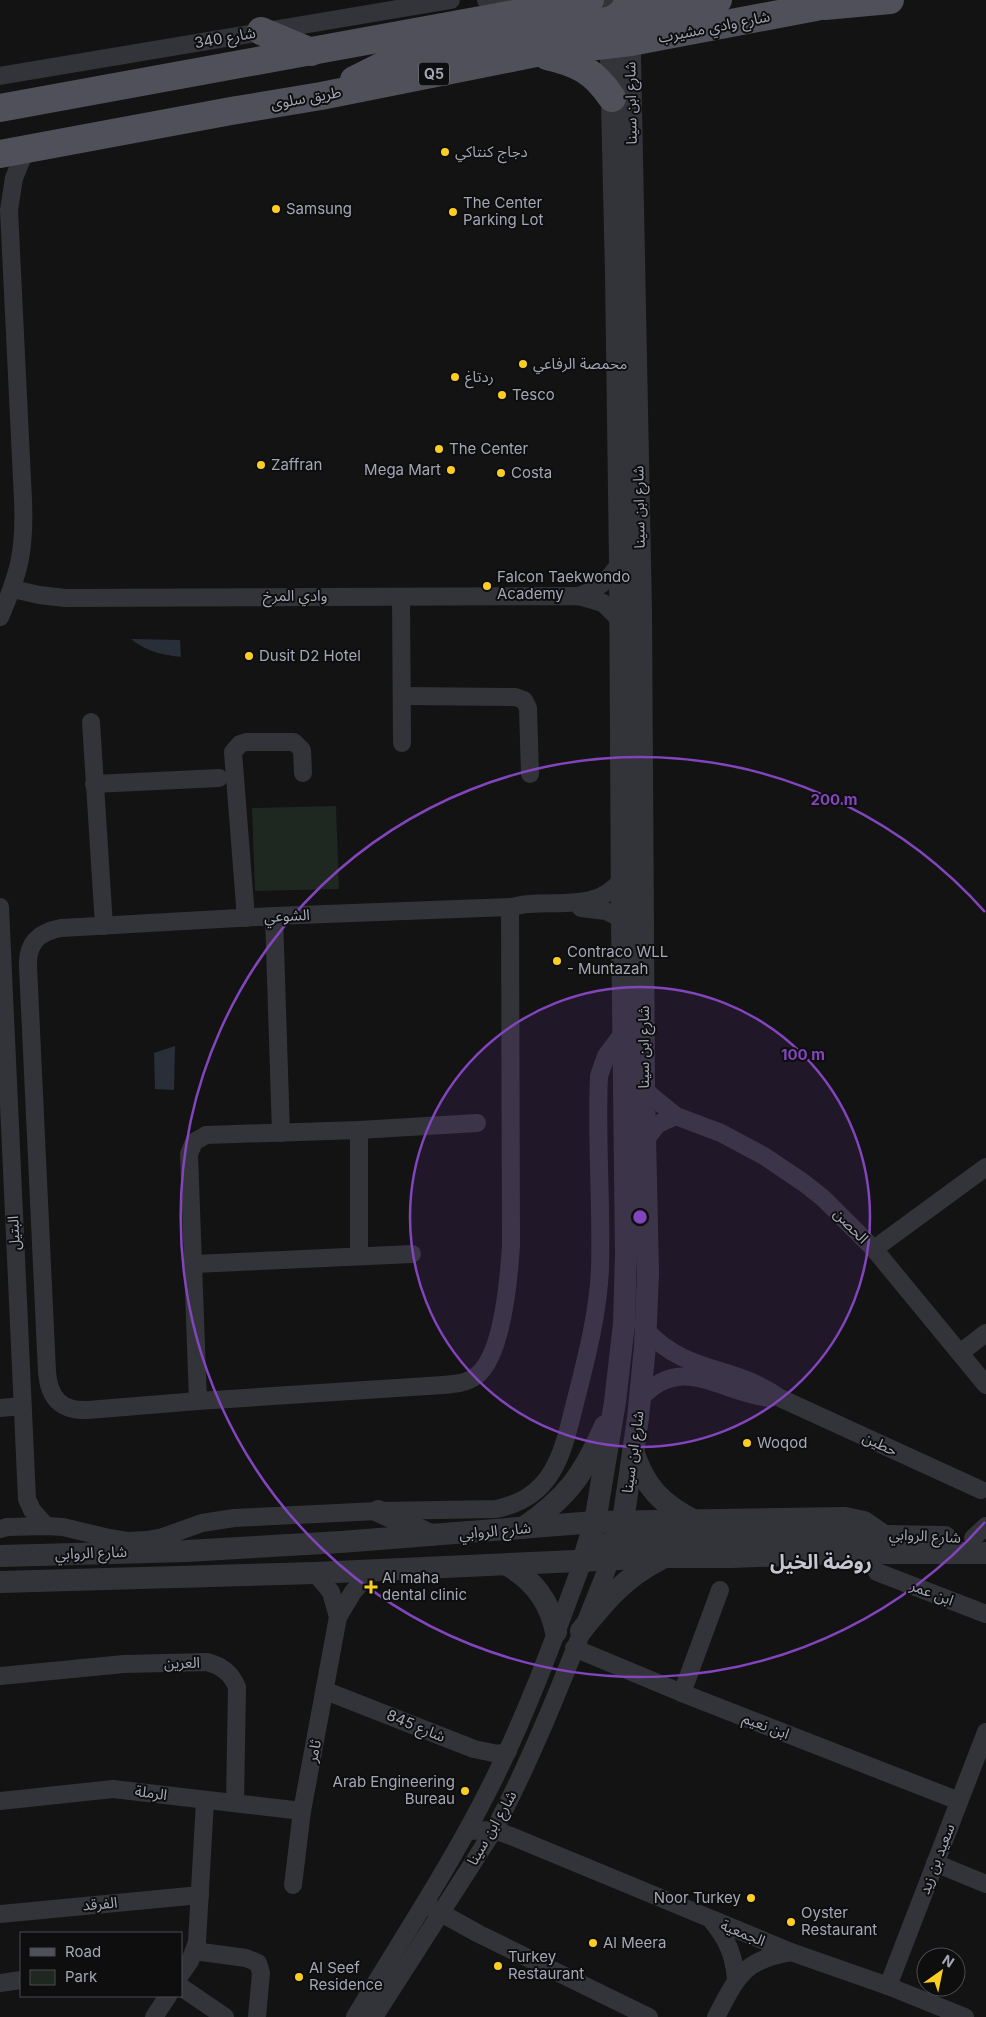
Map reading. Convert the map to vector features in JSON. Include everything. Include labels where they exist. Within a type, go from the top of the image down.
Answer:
[{"type":"main road","points":[[0,108],[517,13],[550,4],[590,0]]},
{"type":"main road","points":[[332,94],[375,68],[405,58],[718,0]]},
{"type":"main road","name":"شارع وادي مشيرب","points":[[816,7],[842,0]]},
{"type":"main road","name":"شارع وادي مشيرب","points":[[623,17],[816,7],[890,0]]},
{"type":"main road","name":"طريق سلوى","points":[[13,152],[332,94],[536,53],[623,17]]},
{"type":"main road","points":[[260,31],[310,52]]},
{"type":"main road","points":[[536,53],[566,60],[585,68],[612,98]]},
{"type":"street","name":"شارع 340","points":[[0,76],[451,0]]},
{"type":"street","points":[[486,0],[517,13]]},
{"type":"street","name":"شارع ابن سينا","points":[[354,2017],[467,1831],[508,1752],[586,1553],[595,1522],[615,1402],[624,1324],[626,1253],[621,621],[612,98],[623,17]]},
{"type":"street","name":"شارع ابن سينا","points":[[374,2017],[494,1830],[527,1763],[617,1540],[640,1399],[646,1330],[648,1264],[644,1090],[641,620],[623,17]]},
{"type":"street","points":[[0,617],[13,589],[22,559],[24,518],[9,210],[14,178],[13,152]]},
{"type":"street","points":[[0,190],[9,210]]},
{"type":"street","name":"وادي المرخ","points":[[579,596],[603,584],[613,575],[620,563]]},
{"type":"street","name":"وادي المرخ","points":[[13,589],[33,594],[65,598],[579,596],[603,604],[613,611],[621,621]]},
{"type":"street","points":[[401,597],[402,743]]},
{"type":"street","points":[[402,696],[515,697],[524,700],[528,708],[530,774]]},
{"type":"street","points":[[91,722],[104,926]]},
{"type":"street","points":[[246,918],[233,752],[240,744],[246,742],[294,742],[302,750],[303,773]]},
{"type":"street","points":[[94,784],[219,778]]},
{"type":"street","name":"الشوعي","points":[[512,907],[511,1245],[503,1309],[495,1348],[488,1364],[476,1376],[461,1384],[77,1410],[67,1407],[58,1401],[48,1382],[28,956],[36,939],[43,933],[61,928],[274,916],[512,907],[527,904],[588,901],[599,899],[608,894],[622,879]]},
{"type":"street","name":"البتيل","points":[[0,907],[3,1070],[27,1499]]},
{"type":"street","name":"الشوعي","points":[[512,907],[528,909],[597,909],[622,920]]},
{"type":"street","points":[[274,916],[281,1133]]},
{"type":"street","name":"شارع ابن سينا","points":[[544,1484],[557,1464],[565,1441],[594,1325],[600,1268],[599,1076],[606,1056],[624,1032]]},
{"type":"street","name":"الحصن","points":[[644,1090],[676,1116],[721,1133],[784,1168],[829,1203],[874,1249],[986,1386]]},
{"type":"street","points":[[646,1139],[658,1124],[676,1116]]},
{"type":"street","points":[[198,1401],[189,1154],[194,1142],[206,1135],[359,1130],[477,1123]]},
{"type":"street","points":[[359,1130],[359,1256]]},
{"type":"street","points":[[874,1249],[986,1167]]},
{"type":"street","points":[[194,1264],[412,1254]]},
{"type":"street","name":"حطين","points":[[646,1330],[654,1339],[685,1360],[749,1380],[780,1398],[981,1490]]},
{"type":"street","points":[[960,1352],[986,1333]]},
{"type":"street","name":"حطين","points":[[640,1399],[658,1382],[681,1375],[694,1376],[757,1396],[780,1398]]},
{"type":"street","points":[[521,1528],[558,1500],[576,1481],[588,1462],[615,1402]]},
{"type":"street","points":[[0,1408],[22,1406]]},
{"type":"street","points":[[633,1450],[645,1480],[657,1496],[680,1514],[695,1521]]},
{"type":"street","name":"شارع الروابي","points":[[4,1528],[46,1526],[84,1531],[109,1538],[147,1540],[163,1537],[202,1523],[234,1518],[378,1511],[496,1509],[522,1501],[544,1484]]},
{"type":"street","points":[[4,1528],[27,1499],[32,1510],[46,1526]]},
{"type":"street","points":[[378,1511],[434,1536]]},
{"type":"street","name":"شارع الروابي","points":[[0,1582],[507,1565],[586,1553],[617,1540],[695,1521],[845,1518],[864,1522],[884,1536],[983,1539]]},
{"type":"street","name":"شارع الروابي","points":[[0,1556],[186,1551],[434,1536],[595,1522],[617,1540],[664,1557],[846,1553],[983,1539]]},
{"type":"street","points":[[408,1568],[479,1552],[586,1553],[608,1537],[617,1540],[884,1536]]},
{"type":"street","points":[[578,1640],[609,1596],[625,1580],[644,1567],[664,1557]]},
{"type":"street","points":[[507,1565],[518,1571],[536,1587],[550,1608],[556,1632]]},
{"type":"street","name":"ثامر","points":[[293,1885],[302,1811],[326,1691],[338,1617],[353,1592],[372,1570]]},
{"type":"street","name":"ثامر","points":[[315,1572],[331,1592],[338,1617]]},
{"type":"street","name":"ابن عمر","points":[[877,1572],[986,1614]]},
{"type":"street","points":[[682,1693],[720,1590]]},
{"type":"street","name":"ابن نعيم","points":[[578,1640],[682,1693],[959,1801]]},
{"type":"street","name":"العرين","points":[[0,1676],[124,1664],[207,1662],[217,1665],[230,1674],[237,1688],[235,1803]]},
{"type":"street","name":"شارع 845","points":[[326,1691],[474,1750],[498,1754],[508,1752]]},
{"type":"street","name":"سعيد بن زيد","points":[[888,1986],[986,1732]]},
{"type":"street","name":"الرملة","points":[[0,1801],[113,1789],[302,1811]]},
{"type":"street","points":[[182,1972],[197,1942],[205,1801]]},
{"type":"street","name":"الجمعية","points":[[467,1831],[494,1830],[712,1921],[791,1952],[888,1986],[965,2017]]},
{"type":"street","points":[[935,1863],[986,1884]]},
{"type":"street","name":"الفرقد","points":[[0,1914],[200,1895]]},
{"type":"street","points":[[424,1903],[479,1934],[650,2016]]},
{"type":"street","points":[[712,1921],[730,1947],[735,1962],[736,1978]]},
{"type":"street","points":[[194,1951],[253,1960],[258,1963],[261,1973],[257,2017]]},
{"type":"street","points":[[714,2016],[736,1978],[748,1968],[761,1960],[791,1952]]},
{"type":"street","points":[[182,1989],[225,2017]]},
{"type":"street","points":[[154,2017],[167,1997]]},
{"type":"green space","points":[[336,806],[339,889],[255,891],[252,808]]},
{"type":"shaded area","points":[[131,639],[180,640],[181,657],[154,652]]},
{"type":"shaded area","points":[[175,1046],[174,1090],[155,1089],[154,1053]]},
{"type":"place","name":"دجاج كنتاكي","points":[[445,152]]},
{"type":"place","name":"Samsung","points":[[276,209]]},
{"type":"place","name":"The Center Parking Lot","points":[[453,212]]},
{"type":"place","name":"محمصة الرفاعي","points":[[523,364]]},
{"type":"place","name":"ردتاغ","points":[[455,377]]},
{"type":"place","name":"Tesco","points":[[502,395]]},
{"type":"place","name":"The Center","points":[[439,449]]},
{"type":"place","name":"Zaffran","points":[[261,465]]},
{"type":"place","name":"Mega Mart","points":[[451,470]]},
{"type":"place","name":"Costa","points":[[501,473]]},
{"type":"place","name":"Falcon Taekwondo Academy","points":[[487,586]]},
{"type":"place","name":"Dusit D2 Hotel","points":[[249,656]]},
{"type":"place","name":"Contraco WLL - Muntazah","points":[[557,961]]},
{"type":"place","name":"Woqod","points":[[747,1443]]},
{"type":"place","name":"Al maha dental clinic","points":[[371,1587]]},
{"type":"place","name":"Arab Engineering Bureau","points":[[465,1791]]},
{"type":"place","name":"Noor Turkey","points":[[751,1898]]},
{"type":"place","name":"Oyster Restaurant","points":[[791,1922]]},
{"type":"place","name":"Al Meera","points":[[593,1943]]},
{"type":"place","name":"Turkey Restaurant","points":[[498,1966]]},
{"type":"place","name":"Al Seef Residence","points":[[299,1977]]},
{"type":"district","name":"روضة الخيل","points":[[821,1562]]}]
